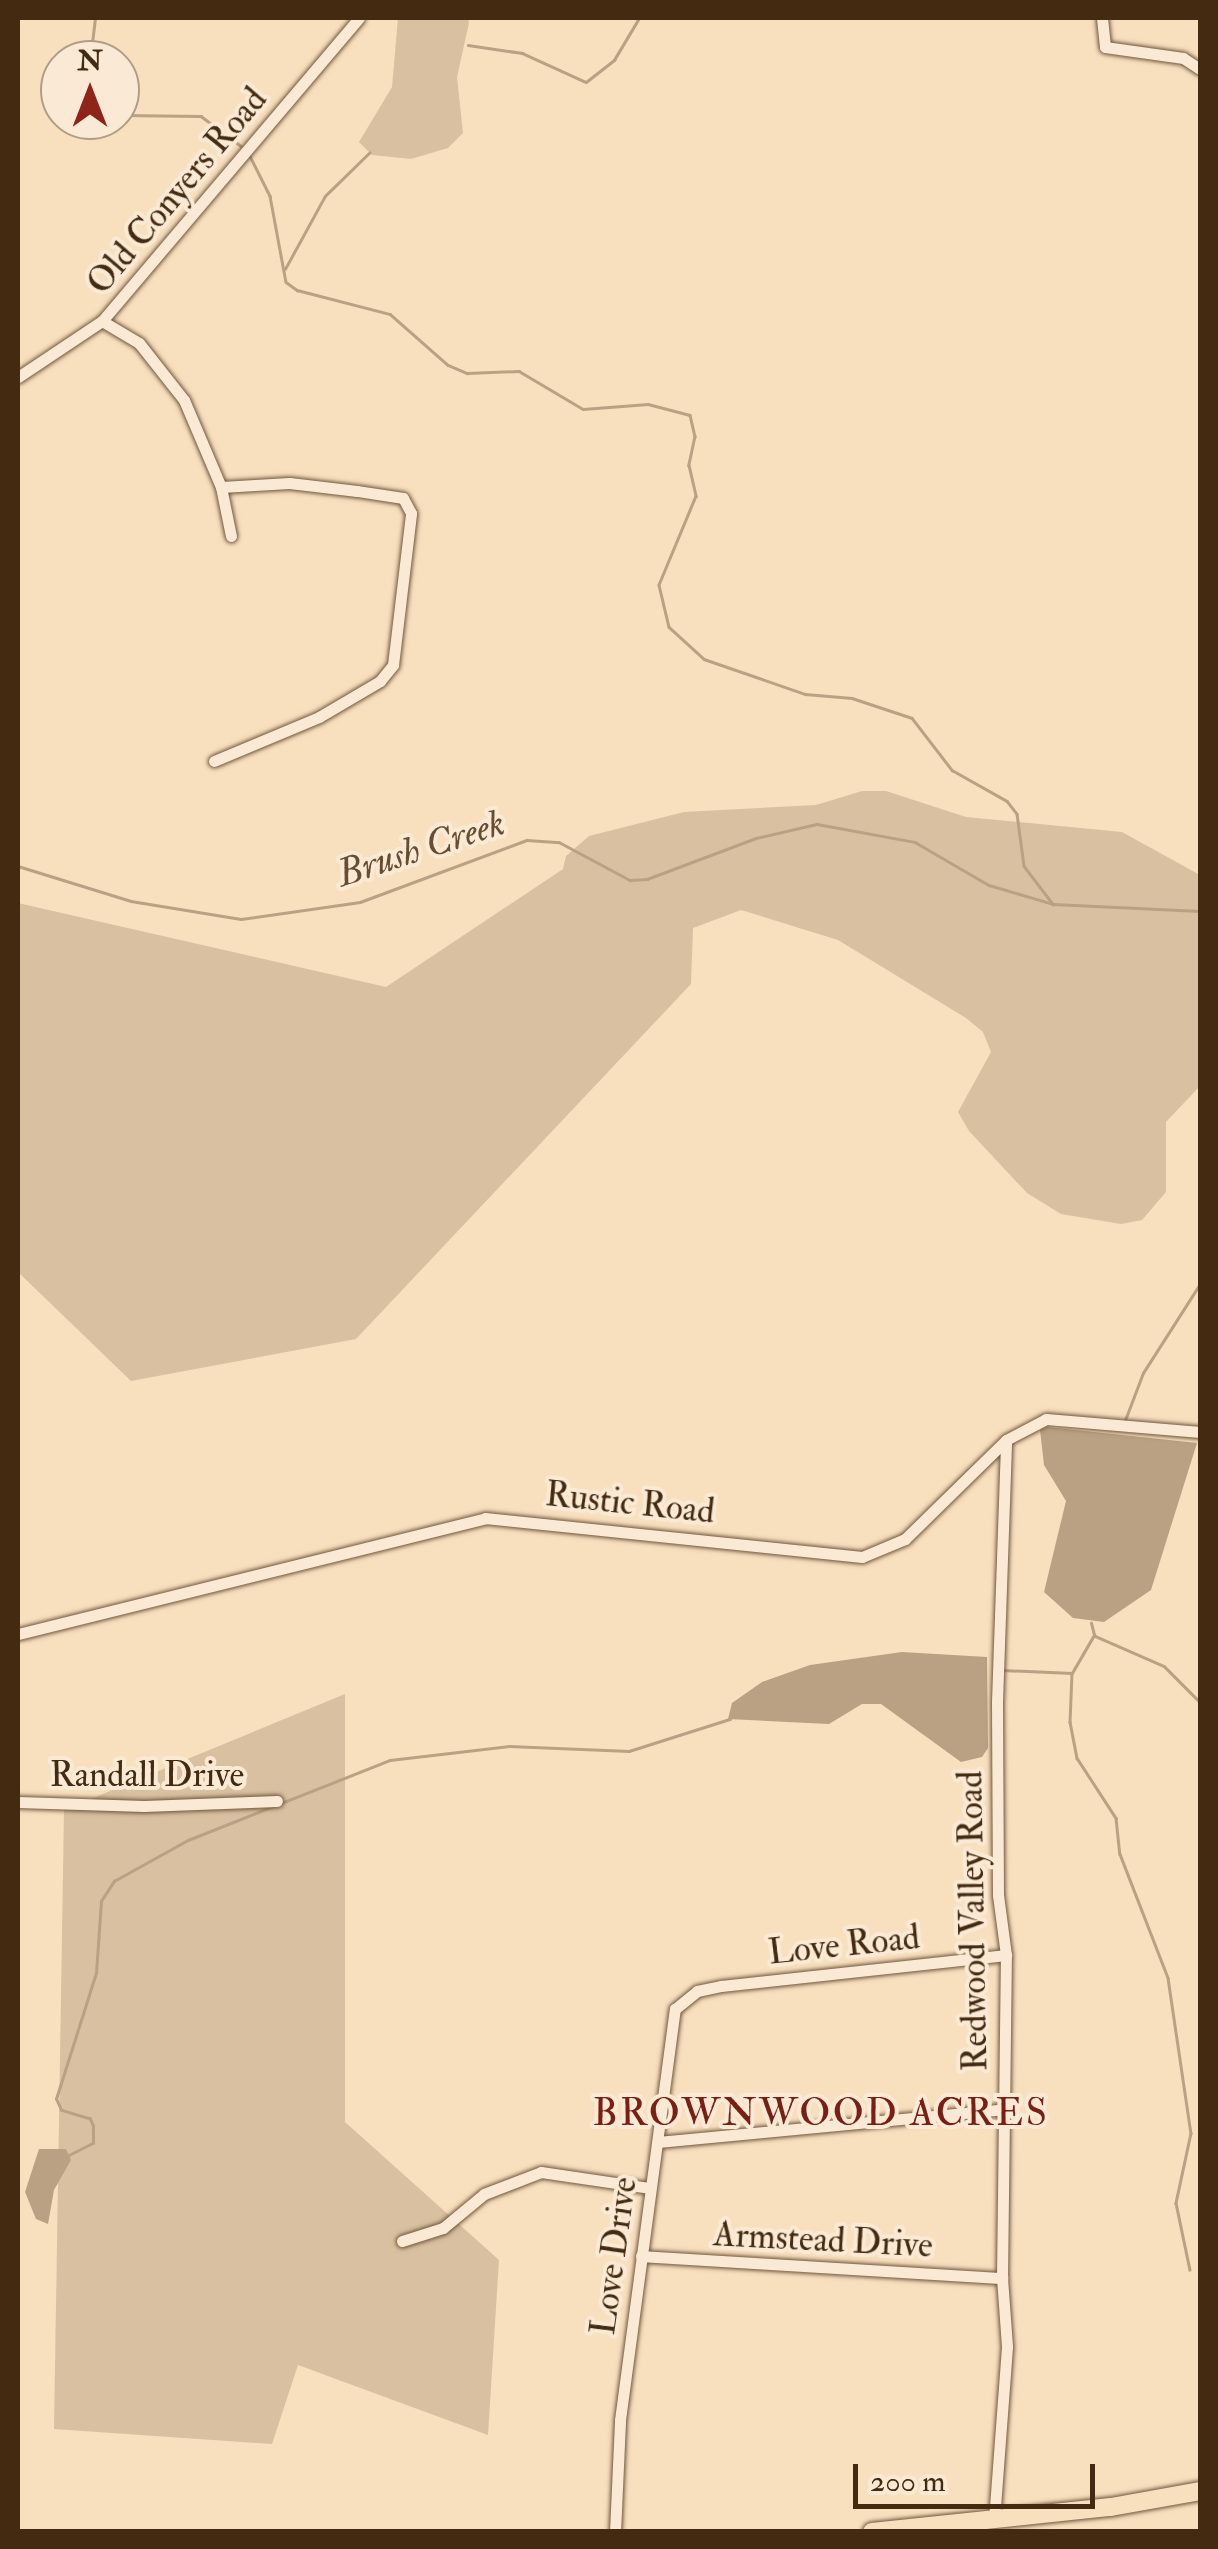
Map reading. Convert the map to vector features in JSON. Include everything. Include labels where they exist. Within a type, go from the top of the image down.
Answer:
[{"type":"highway","points":[[872,2532],[994,2520],[1200,2491]]},
{"type":"street","name":"Old Conyers Road","points":[[18,377],[102,321],[359,18]]},
{"type":"street","points":[[1102,18],[1104,48],[1182,58],[1200,68]]},
{"type":"street","points":[[102,321],[138,343],[184,400],[221,487],[231,536]]},
{"type":"street","points":[[214,761],[319,717],[380,682],[393,665],[411,512],[402,498],[357,490],[289,483],[221,487]]},
{"type":"street","name":"Rustic Road","points":[[18,1634],[484,1518],[862,1557],[905,1539],[1006,1440],[1046,1419],[1200,1432]]},
{"type":"street","name":"Redwood Valley Road","points":[[994,2520],[1007,2346],[1002,2278],[1006,1955],[998,1895],[997,1721],[1006,1440]]},
{"type":"street","name":"Randall Drive","points":[[18,1802],[277,1801]]},
{"type":"street","name":"Love Road","points":[[689,1996],[721,1986],[1006,1955]]},
{"type":"street","name":"Love Drive","points":[[615,2532],[620,2420],[670,2024],[689,1996]]},
{"type":"street","points":[[658,2142],[1005,2109]]},
{"type":"street","points":[[402,2241],[443,2228],[484,2194],[541,2172],[650,2188]]},
{"type":"street","name":"Armstead Drive","points":[[640,2256],[1002,2278]]},
{"type":"shaded area","points":[[398,18],[468,18],[469,23],[457,77],[463,133],[448,148],[411,159],[372,155],[359,142],[392,87]]},
{"type":"shaded area","points":[[862,791],[886,791],[966,817],[1122,832],[1200,875],[1200,1086],[1166,1122],[1166,1192],[1142,1220],[1121,1224],[1061,1214],[1027,1193],[969,1131],[958,1112],[991,1052],[983,1032],[966,1018],[838,940],[741,910],[693,928],[691,984],[356,1339],[131,1381],[18,1272],[18,903],[386,987],[563,869],[566,856],[589,836],[684,812],[816,805]]},
{"type":"shaded area","points":[[1047,1427],[1197,1443],[1151,1590],[1104,1622],[1073,1618],[1044,1592],[1066,1501],[1044,1465],[1040,1430]]},
{"type":"shaded area","points":[[902,1652],[987,1657],[988,1748],[982,1757],[961,1762],[881,1704],[862,1704],[829,1724],[728,1719],[732,1703],[762,1682],[810,1665]]},
{"type":"shaded area","points":[[345,1694],[345,2122],[499,2260],[488,2435],[298,2365],[272,2444],[54,2429],[64,1810]]},
{"type":"shaded area","points":[[39,2149],[66,2149],[71,2160],[54,2190],[48,2224],[36,2219],[25,2192]]},
{"type":"waterway","points":[[92,40],[95,18]]},
{"type":"waterway","points":[[468,45],[522,53],[586,82],[614,60],[639,18]]},
{"type":"waterway","points":[[140,115],[201,116],[241,146]]},
{"type":"waterway","points":[[285,269],[325,196],[369,153]]},
{"type":"waterway","points":[[250,156],[270,196],[286,282],[297,290],[390,314],[448,365],[467,373],[519,371],[583,409],[648,404],[690,415],[695,436],[689,465],[696,496],[659,585],[669,627],[704,659],[805,694],[852,698],[912,718],[952,770],[1007,801],[1017,814],[1024,866],[1053,904]]},
{"type":"waterway","name":"Brush Creek","points":[[18,866],[131,901],[241,919],[360,902],[527,840],[559,842],[630,880],[647,879],[756,838],[817,824],[915,842],[989,885],[1053,904],[1200,911]]},
{"type":"waterway","points":[[1124,1423],[1143,1373],[1200,1284]]},
{"type":"waterway","points":[[1002,1670],[1072,1673],[1094,1635],[1091,1623]]},
{"type":"waterway","points":[[1095,1636],[1164,1666],[1200,1702]]},
{"type":"waterway","points":[[1072,1673],[1070,1722],[1077,1758],[1116,1818],[1120,1854],[1168,1978],[1191,2133],[1176,2203],[1190,2270]]},
{"type":"waterway","points":[[69,2155],[93,2143],[93,2126],[90,2119],[61,2110],[56,2099],[96,1973],[101,1901],[114,1881],[188,1840],[390,1760],[509,1746],[629,1751],[730,1719]]},
{"type":"district","name":"BROWNWOOD ACRES","points":[[821,2114]]}]
